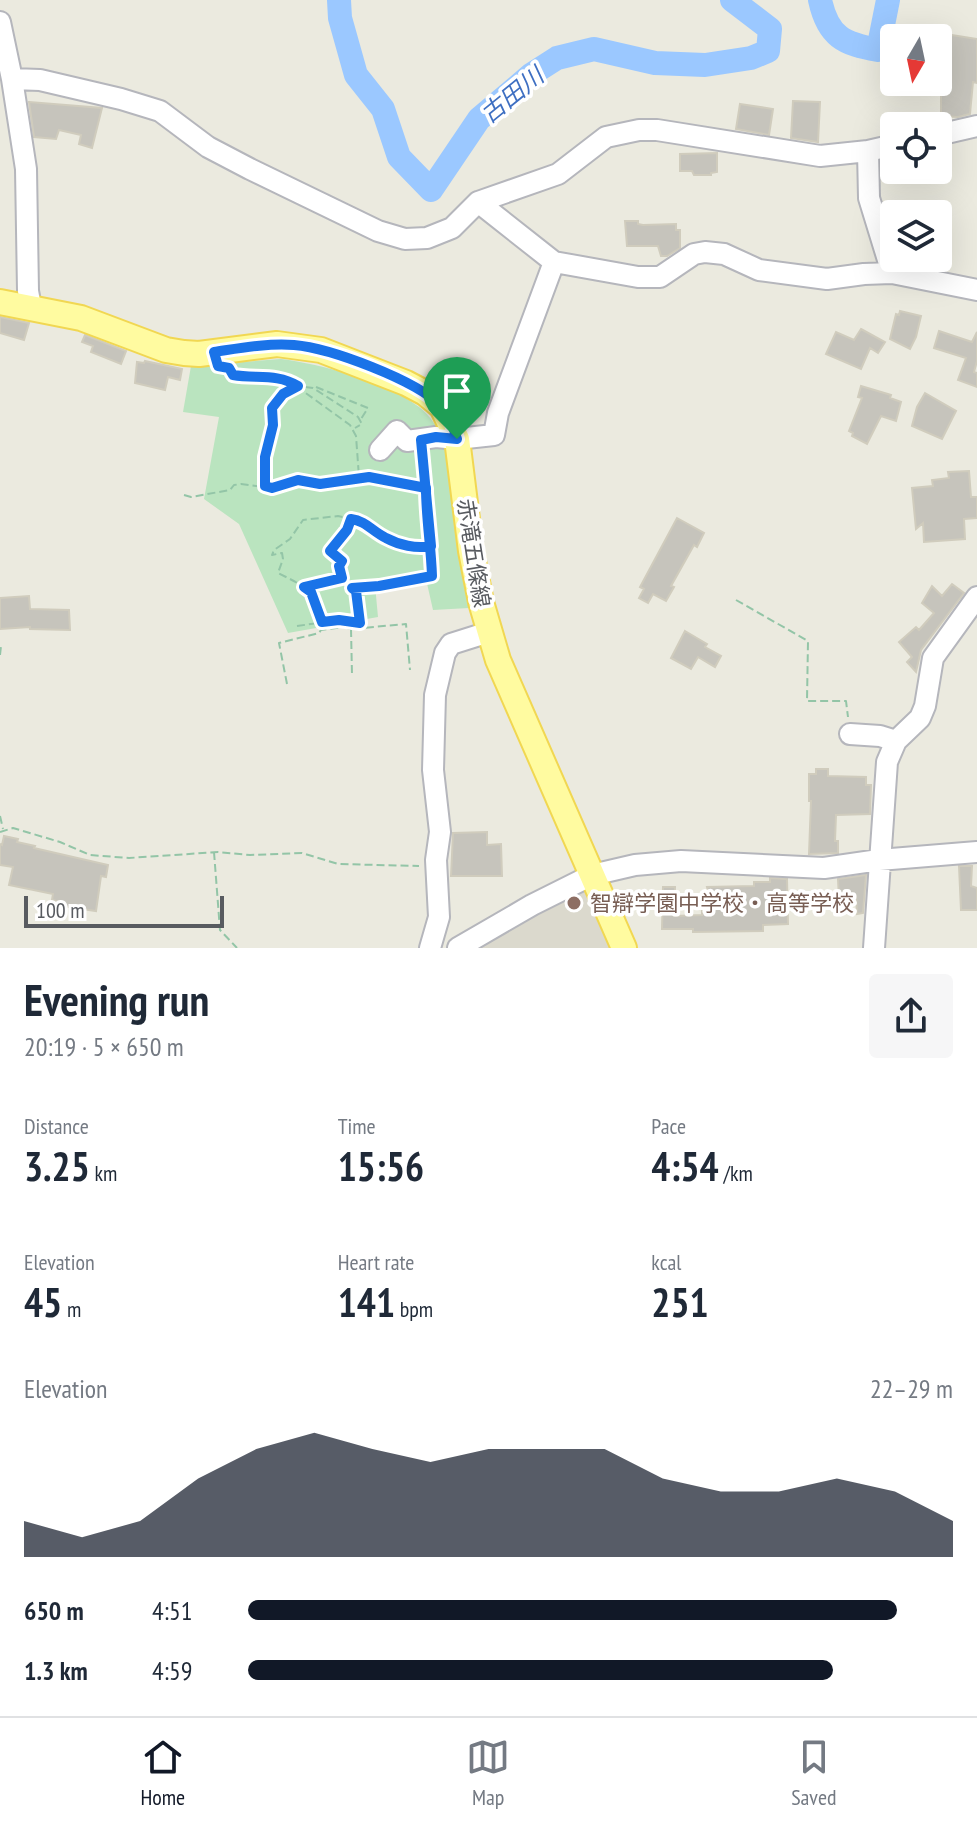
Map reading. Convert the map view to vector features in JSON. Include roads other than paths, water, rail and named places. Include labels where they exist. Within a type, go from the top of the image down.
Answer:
[{"type":"main road","name":"赤滝五條線","points":[[0,302],[81,318],[166,350],[199,354],[277,344],[298,345],[347,358],[425,393],[442,407],[457,439],[471,551],[489,632],[509,686],[624,948]]},
{"type":"street","points":[[0,22],[26,169],[28,291],[31,307]]},
{"type":"street","points":[[12,79],[40,80],[160,111],[208,147],[250,169],[378,231],[405,239],[427,238],[452,228],[478,202],[558,174],[606,137],[639,130],[657,130],[820,156],[880,148]]},
{"type":"street","points":[[952,132],[977,126]]},
{"type":"street","points":[[868,151],[869,198],[892,273]]},
{"type":"street","points":[[478,202],[554,262],[638,277],[660,277],[694,254],[705,252],[724,254],[759,270],[827,279],[892,273],[977,290]]},
{"type":"street","points":[[380,450],[397,431],[407,441],[494,435],[498,413],[554,262]]},
{"type":"street","points":[[874,948],[887,762],[896,741],[920,718],[933,658],[977,597]]},
{"type":"street","points":[[430,948],[439,917],[436,860],[440,832],[433,755],[435,695],[441,663],[451,644],[489,632]]},
{"type":"street","points":[[850,734],[880,736],[896,741]]},
{"type":"street","points":[[458,948],[592,875],[635,865],[681,861],[824,868],[977,852]]},
{"type":"waterway","name":"古田川","points":[[339,0],[340,18],[356,75],[383,109],[399,157],[431,190],[479,119],[532,74],[557,58],[594,49],[655,63],[705,65],[751,58],[768,51],[770,29],[732,0]]},
{"type":"waterway","name":"古田川","points":[[820,0],[828,23],[839,37],[878,50],[888,0]]},
{"type":"place","name":"智辯学園中学校・高等学校","points":[[574,903]]}]
